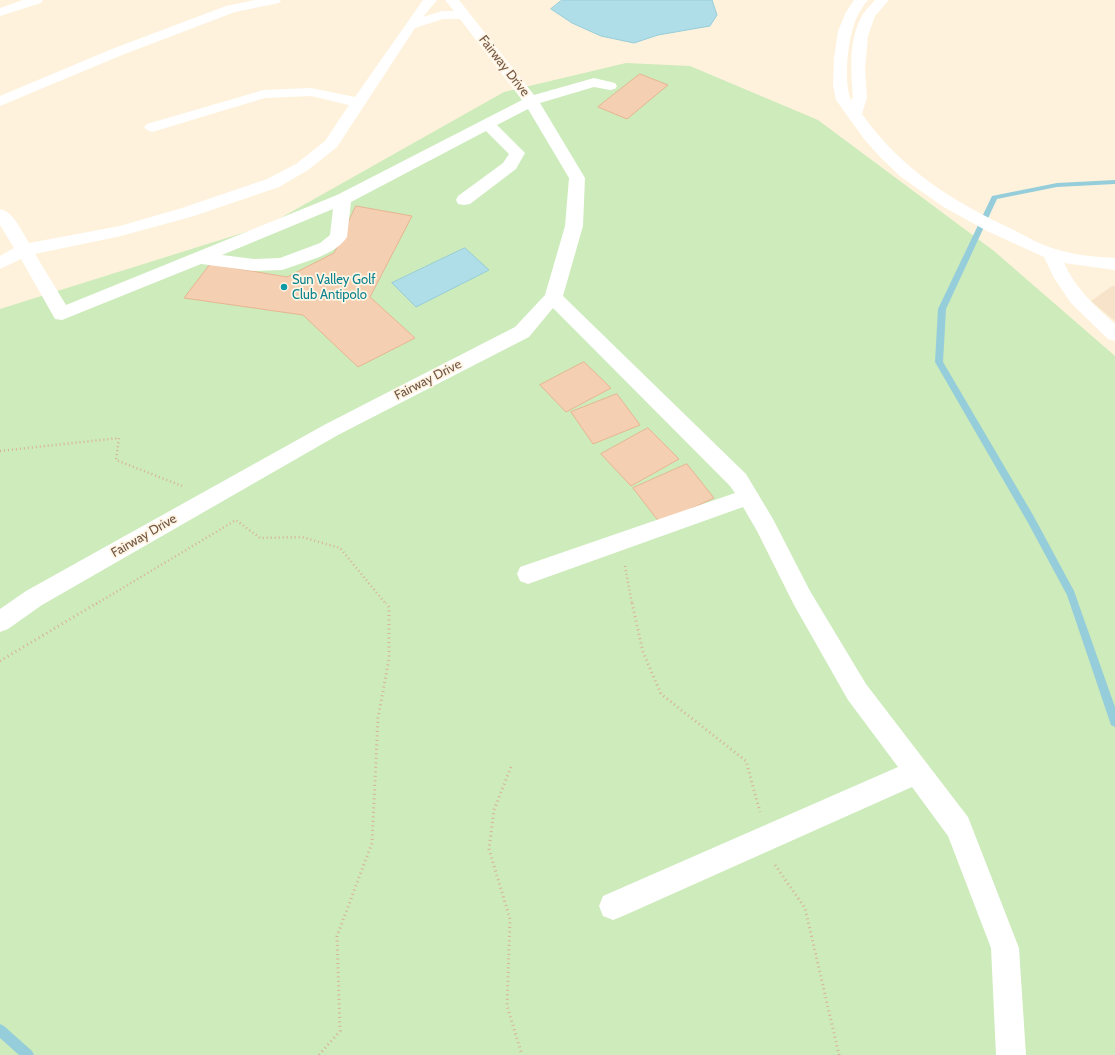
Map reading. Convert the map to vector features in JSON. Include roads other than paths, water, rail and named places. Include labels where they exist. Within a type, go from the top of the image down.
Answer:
[{"type":"street","points":[[0,12],[36,0]]},
{"type":"street","points":[[0,101],[117,52],[231,9],[274,0]]},
{"type":"street","points":[[0,263],[24,250],[121,231],[188,212],[272,183],[302,167],[331,144],[358,102],[430,0]]},
{"type":"street","name":"Fairway Drive","points":[[0,622],[34,598],[331,430],[522,332],[553,297],[574,226],[577,178],[531,101],[452,0]]},
{"type":"street","points":[[861,0],[852,12],[844,34],[841,67],[842,96],[864,130],[880,149],[909,175],[957,208],[993,228],[1051,254],[1090,263],[1115,264]]},
{"type":"street","points":[[854,114],[860,97],[858,69],[861,36],[869,15],[882,0]]},
{"type":"street","points":[[411,25],[442,15],[464,15]]},
{"type":"street","points":[[0,214],[10,226],[62,314],[343,199],[531,101],[594,82],[610,86]]},
{"type":"street","points":[[152,127],[264,94],[311,92],[358,102]]},
{"type":"street","points":[[464,200],[510,166],[517,153],[488,124]]},
{"type":"street","points":[[199,258],[254,264],[282,264],[326,247],[338,237],[343,199]]},
{"type":"street","points":[[1051,254],[1058,272],[1070,290],[1088,310],[1115,334]]},
{"type":"street","points":[[553,297],[738,480],[765,525],[802,598],[857,692],[958,827],[1005,948],[1011,1055]]},
{"type":"street","points":[[528,574],[748,497]]},
{"type":"street","points":[[613,906],[917,772]]},
{"type":"water","points":[[562,0],[712,0],[717,15],[710,26],[658,35],[634,43],[601,36],[572,23],[551,9]]},
{"type":"water","points":[[465,248],[489,270],[416,307],[392,283]]},
{"type":"waterway","points":[[1115,182],[1057,185],[994,197],[942,309],[939,362],[1030,518],[1071,594],[1115,722]]},
{"type":"waterway","points":[[0,1030],[28,1055]]},
{"type":"place","name":"Sun Valley Golf Club Antipolo","points":[[284,287]]}]
